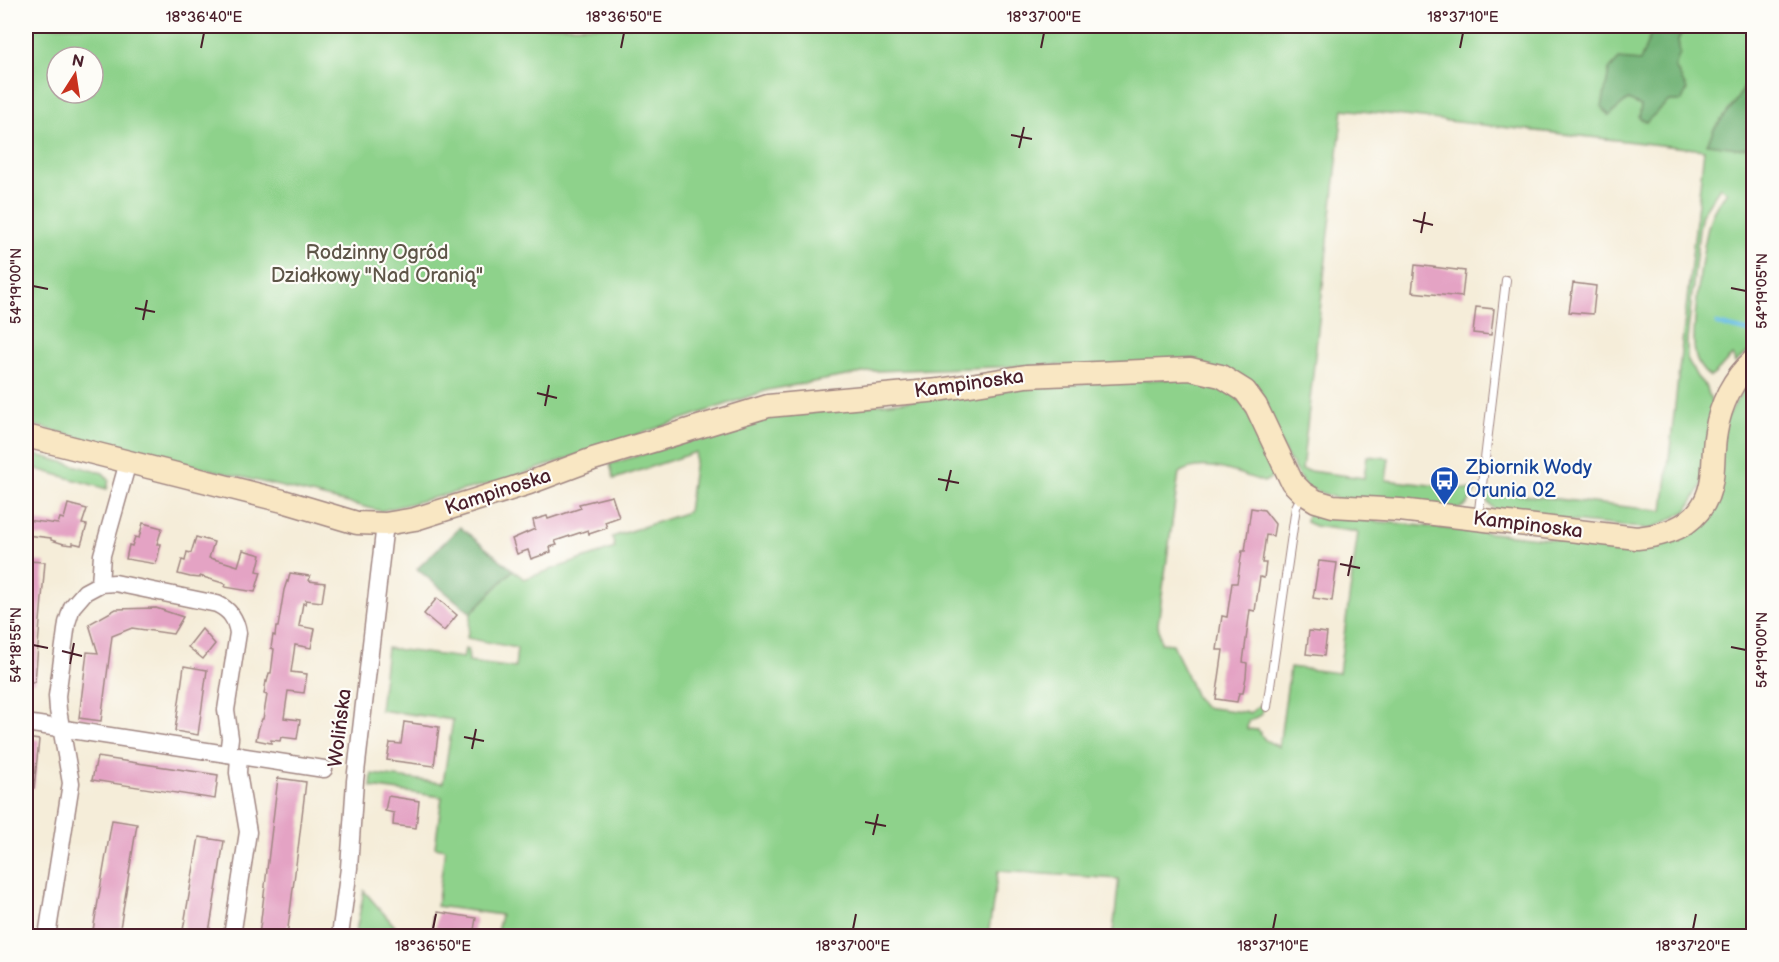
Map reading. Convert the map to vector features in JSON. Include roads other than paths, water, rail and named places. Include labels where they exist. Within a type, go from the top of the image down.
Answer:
[{"type":"street","name":"Kampinoska","points":[[26,436],[283,501],[357,523],[385,524],[415,519],[529,483],[593,459],[768,406],[939,390],[1026,376],[1176,369],[1210,372],[1228,379],[1245,391],[1256,406],[1292,482],[1303,494],[1316,501],[1333,506],[1400,510],[1637,538],[1662,534],[1685,524],[1701,507],[1712,480],[1716,429],[1723,406],[1739,375],[1754,360]]},
{"type":"street","points":[[100,584],[102,555],[128,462]]},
{"type":"street","name":"Wolińska","points":[[340,936],[349,868],[355,781],[385,524]]},
{"type":"street","points":[[47,936],[71,783],[57,696],[69,615],[77,599],[92,587],[100,584],[124,584],[217,604],[233,617],[238,633],[226,710],[248,832],[232,936]]},
{"type":"street","points":[[26,723],[324,769]]},
{"type":"lane","points":[[1478,520],[1506,280]]},
{"type":"lane","points":[[1267,707],[1296,507],[1303,494]]},
{"type":"waterway","points":[[1717,324],[1754,333]]},
{"type":"place","name":"Zbiornik Wody Orunia 02","points":[[1445,506]]},
{"type":"park label","name":"Rodzinny Ogród Działkowy \"Nad Oranią\"","points":[[377,264]]}]
